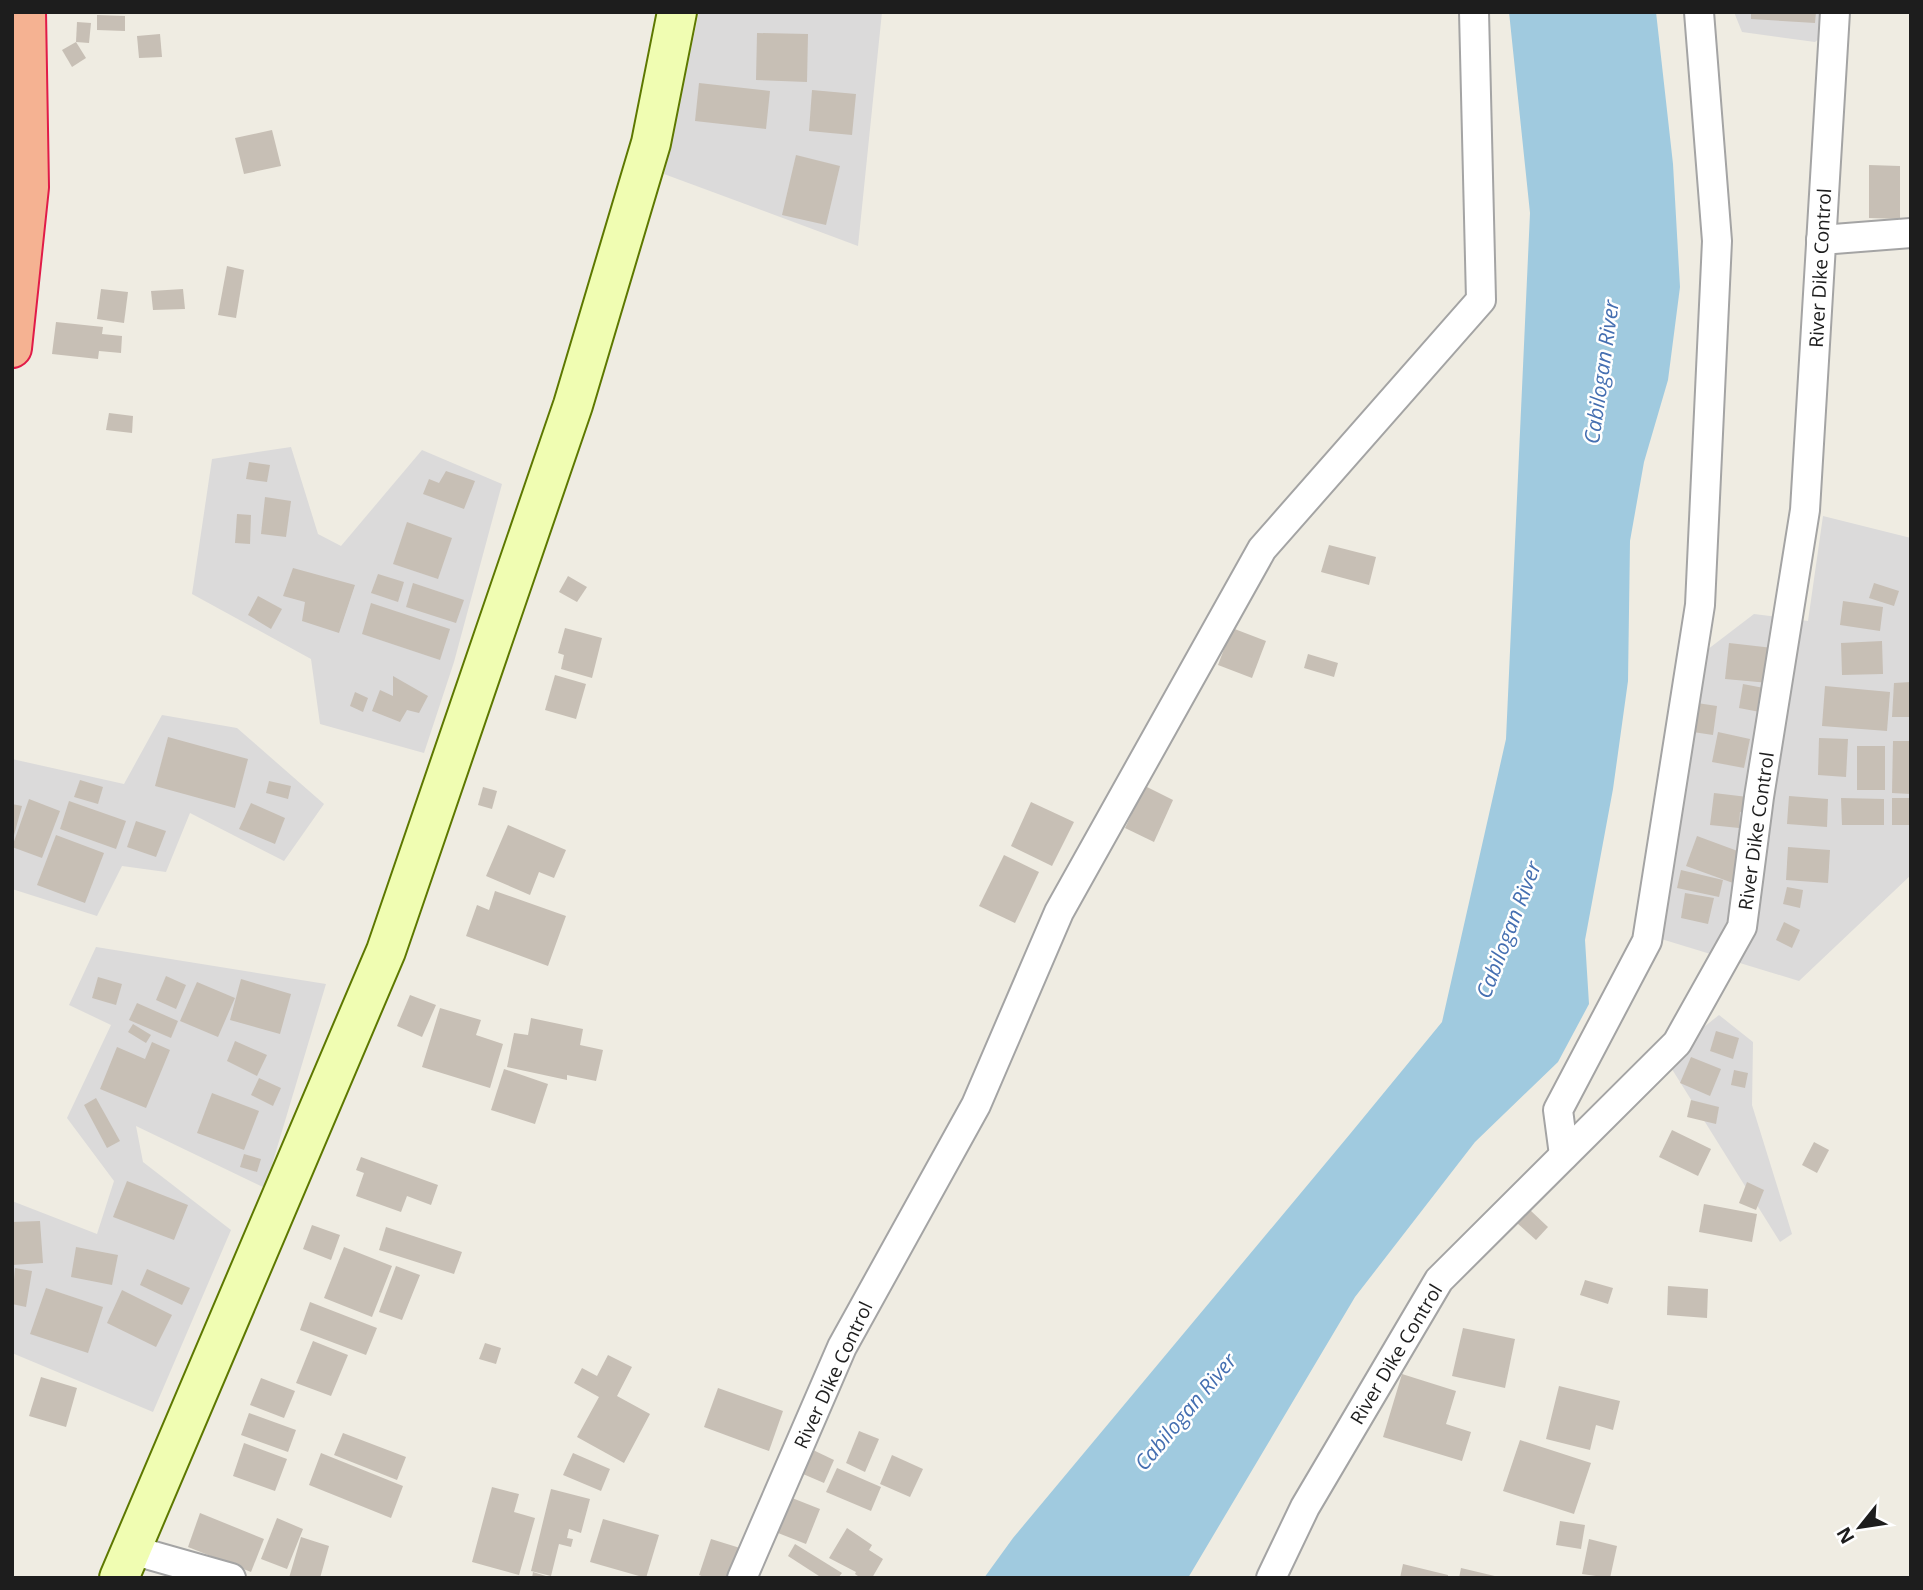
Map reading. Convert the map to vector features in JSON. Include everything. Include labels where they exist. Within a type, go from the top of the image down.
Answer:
[{"type":"highway","points":[[12,348],[29,187],[26,12]]},
{"type":"main road","points":[[125,1564],[386,951],[573,405],[651,143],[677,12]]},
{"type":"street","name":"River Dike Control","points":[[743,1578],[842,1347],[976,1105],[1059,912],[1262,549],[1481,300],[1474,12]]},
{"type":"street","points":[[1564,1155],[1558,1110],[1647,941],[1700,605],[1717,242],[1699,12]]},
{"type":"street","name":"River Dike Control","points":[[1271,1578],[1305,1507],[1439,1280],[1676,1044],[1742,927],[1759,797],[1805,510],[1835,12]]},
{"type":"street","points":[[1821,240],[1911,233]]},
{"type":"street","points":[[125,1564],[231,1578]]},
{"type":"shaded area","points":[[699,12],[882,12],[858,246],[664,174]]},
{"type":"shaded area","points":[[1734,12],[1853,12],[1815,42],[1742,32]]},
{"type":"shaded area","points":[[291,447],[318,534],[341,546],[422,450],[502,484],[454,662],[424,753],[320,724],[311,659],[192,594],[212,459]]},
{"type":"shaded area","points":[[1823,516],[1911,538],[1911,875],[1799,981],[1658,938],[1699,656],[1754,614],[1808,621]]},
{"type":"shaded area","points":[[162,715],[237,728],[324,804],[284,861],[190,813],[166,872],[122,866],[97,916],[12,889],[12,759],[124,784]]},
{"type":"shaded area","points":[[96,947],[326,984],[265,1188],[136,1126],[143,1162],[231,1230],[153,1412],[12,1353],[12,1201],[97,1234],[114,1181],[67,1118],[111,1025],[69,1005]]},
{"type":"shaded area","points":[[1719,1015],[1753,1042],[1752,1105],[1792,1234],[1780,1242],[1665,1058]]},
{"type":"water","name":"Cabilogan River","points":[[1509,12],[1656,12],[1673,164],[1680,287],[1668,380],[1644,462],[1630,541],[1628,681],[1613,789],[1585,940],[1589,1004],[1558,1062],[1475,1142],[1355,1297],[1188,1578],[984,1578],[1013,1538],[1442,1022],[1506,739],[1530,213]]},
{"type":"building","points":[[1751,12],[1816,12],[1815,23],[1751,19]]},
{"type":"building","points":[[97,15],[125,16],[125,31],[97,30]]},
{"type":"building","points":[[77,22],[91,23],[89,43],[76,42]]},
{"type":"building","points":[[757,33],[808,34],[807,82],[756,80]]},
{"type":"building","points":[[160,34],[162,57],[139,58],[137,36]]},
{"type":"building","points":[[76,42],[86,58],[72,67],[62,50]]},
{"type":"building","points":[[699,83],[770,91],[766,129],[695,121]]},
{"type":"building","points":[[812,90],[856,94],[852,135],[809,131]]},
{"type":"building","points":[[272,130],[281,166],[244,174],[235,138]]},
{"type":"building","points":[[796,155],[840,166],[826,225],[782,215]]},
{"type":"building","points":[[1869,165],[1900,166],[1900,219],[1869,218]]},
{"type":"building","points":[[227,266],[244,270],[236,318],[218,315]]},
{"type":"building","points":[[101,289],[128,292],[124,323],[97,319]]},
{"type":"building","points":[[183,289],[185,309],[153,310],[151,291]]},
{"type":"building","points":[[56,322],[103,327],[102,334],[122,336],[121,353],[99,351],[98,359],[52,354]]},
{"type":"building","points":[[109,413],[133,416],[132,433],[106,430]]},
{"type":"building","points":[[249,462],[270,465],[267,482],[246,479]]},
{"type":"building","points":[[446,471],[475,481],[464,509],[423,494],[429,479],[439,483]]},
{"type":"building","points":[[265,497],[291,501],[286,537],[261,534]]},
{"type":"building","points":[[237,514],[251,515],[250,544],[235,543]]},
{"type":"building","points":[[407,522],[452,538],[438,579],[393,564]]},
{"type":"building","points":[[1329,545],[1376,557],[1369,585],[1321,572]]},
{"type":"building","points":[[293,568],[355,585],[339,633],[302,621],[305,602],[283,596]]},
{"type":"building","points":[[378,574],[404,582],[398,602],[371,593]]},
{"type":"building","points":[[568,576],[587,587],[577,602],[559,592]]},
{"type":"building","points":[[413,583],[464,600],[456,623],[406,607]]},
{"type":"building","points":[[1874,583],[1899,591],[1894,606],[1869,598]]},
{"type":"building","points":[[258,596],[282,609],[271,629],[248,615]]},
{"type":"building","points":[[1843,601],[1883,607],[1880,631],[1840,625]]},
{"type":"building","points":[[371,603],[450,629],[440,660],[362,634]]},
{"type":"building","points":[[565,628],[602,638],[592,678],[561,669],[564,655],[558,653]]},
{"type":"building","points":[[1232,628],[1266,641],[1252,678],[1218,665]]},
{"type":"building","points":[[1882,641],[1883,674],[1842,675],[1841,643]]},
{"type":"building","points":[[1729,643],[1773,648],[1769,683],[1725,679]]},
{"type":"building","points":[[1308,654],[1338,663],[1334,677],[1304,668]]},
{"type":"building","points":[[555,675],[586,684],[576,719],[545,710]]},
{"type":"building","points":[[393,676],[428,696],[419,713],[407,710],[400,722],[372,711],[380,690],[393,696]]},
{"type":"building","points":[[1911,682],[1911,717],[1892,717],[1894,683]]},
{"type":"building","points":[[1743,684],[1769,689],[1765,713],[1739,708]]},
{"type":"building","points":[[1825,686],[1890,692],[1887,731],[1822,726]]},
{"type":"building","points":[[355,692],[368,698],[363,712],[350,706]]},
{"type":"building","points":[[1697,703],[1717,706],[1713,735],[1693,732]]},
{"type":"building","points":[[1718,732],[1750,739],[1744,768],[1712,762]]},
{"type":"building","points":[[168,737],[248,759],[235,808],[155,786]]},
{"type":"building","points":[[1819,738],[1848,739],[1846,777],[1818,775]]},
{"type":"building","points":[[1893,741],[1911,741],[1911,794],[1892,793]]},
{"type":"building","points":[[1857,746],[1885,746],[1885,790],[1857,790]]},
{"type":"building","points":[[80,780],[103,787],[98,804],[74,797]]},
{"type":"building","points":[[269,781],[291,786],[288,799],[266,793]]},
{"type":"building","points":[[1145,786],[1173,800],[1154,842],[1125,828]]},
{"type":"building","points":[[483,787],[497,791],[492,809],[478,805]]},
{"type":"building","points":[[1714,793],[1756,798],[1755,814],[1740,812],[1739,828],[1710,825]]},
{"type":"building","points":[[1789,796],[1828,799],[1827,827],[1787,824]]},
{"type":"building","points":[[1841,798],[1884,799],[1884,825],[1842,825]]},
{"type":"building","points":[[1892,798],[1911,798],[1911,825],[1892,825]]},
{"type":"building","points":[[29,799],[60,811],[42,858],[12,847]]},
{"type":"building","points":[[69,801],[126,821],[116,849],[60,829]]},
{"type":"building","points":[[1031,802],[1074,822],[1052,866],[1011,846]]},
{"type":"building","points":[[251,803],[285,818],[275,844],[239,829]]},
{"type":"building","points":[[12,804],[22,806],[13,839],[12,839]]},
{"type":"building","points":[[136,821],[166,831],[156,857],[127,847]]},
{"type":"building","points":[[508,825],[566,850],[554,878],[539,872],[530,895],[486,876]]},
{"type":"building","points":[[56,835],[104,853],[85,903],[37,885]]},
{"type":"building","points":[[1697,836],[1743,853],[1733,883],[1686,866]]},
{"type":"building","points":[[1788,847],[1830,850],[1828,883],[1786,880]]},
{"type":"building","points":[[1004,855],[1039,872],[1015,923],[979,906]]},
{"type":"building","points":[[1681,870],[1723,880],[1719,897],[1677,888]]},
{"type":"building","points":[[1787,887],[1803,890],[1800,908],[1783,904]]},
{"type":"building","points":[[495,891],[566,916],[548,966],[466,936],[477,905],[489,910]]},
{"type":"building","points":[[1685,893],[1714,898],[1708,924],[1681,918]]},
{"type":"building","points":[[1784,922],[1800,930],[1792,948],[1776,940]]},
{"type":"building","points":[[166,976],[186,985],[176,1009],[156,1000]]},
{"type":"building","points":[[98,977],[122,984],[116,1005],[92,998]]},
{"type":"building","points":[[241,979],[291,994],[280,1034],[230,1020]]},
{"type":"building","points":[[197,982],[235,998],[218,1037],[180,1021]]},
{"type":"building","points":[[410,995],[436,1005],[422,1037],[397,1026]]},
{"type":"building","points":[[137,1003],[178,1021],[171,1038],[129,1020]]},
{"type":"building","points":[[440,1008],[481,1020],[476,1035],[503,1044],[490,1088],[422,1067]]},
{"type":"building","points":[[531,1018],[583,1029],[580,1045],[603,1050],[596,1081],[567,1075],[567,1080],[507,1067],[514,1033],[528,1035]]},
{"type":"building","points":[[133,1024],[151,1035],[146,1043],[128,1032]]},
{"type":"building","points":[[1716,1031],[1739,1038],[1733,1059],[1710,1051]]},
{"type":"building","points":[[235,1041],[267,1055],[257,1076],[227,1061]]},
{"type":"building","points":[[152,1042],[170,1050],[146,1108],[100,1089],[117,1047],[145,1059]]},
{"type":"building","points":[[1691,1057],[1721,1069],[1710,1096],[1680,1083]]},
{"type":"building","points":[[504,1069],[548,1084],[535,1124],[491,1110]]},
{"type":"building","points":[[1734,1070],[1748,1073],[1745,1088],[1731,1085]]},
{"type":"building","points":[[259,1078],[281,1088],[273,1106],[251,1095]]},
{"type":"building","points":[[212,1093],[259,1111],[244,1150],[197,1133]]},
{"type":"building","points":[[96,1098],[120,1141],[107,1148],[84,1105]]},
{"type":"building","points":[[1691,1100],[1719,1107],[1716,1124],[1687,1117]]},
{"type":"building","points":[[1672,1130],[1711,1149],[1698,1176],[1659,1157]]},
{"type":"building","points":[[1814,1142],[1829,1150],[1817,1173],[1802,1165]]},
{"type":"building","points":[[244,1154],[261,1159],[257,1172],[240,1167]]},
{"type":"building","points":[[361,1157],[438,1185],[431,1205],[407,1196],[401,1212],[356,1196],[364,1173],[356,1170]]},
{"type":"building","points":[[127,1181],[188,1205],[174,1240],[113,1217]]},
{"type":"building","points":[[1747,1182],[1764,1190],[1756,1210],[1739,1203]]},
{"type":"building","points":[[1704,1204],[1757,1214],[1752,1242],[1699,1232]]},
{"type":"building","points":[[1530,1210],[1548,1227],[1536,1240],[1517,1223]]},
{"type":"building","points":[[40,1221],[43,1263],[12,1265],[12,1222]]},
{"type":"building","points":[[312,1225],[340,1235],[331,1260],[303,1249]]},
{"type":"building","points":[[386,1227],[462,1252],[454,1274],[379,1250]]},
{"type":"building","points":[[76,1247],[118,1255],[112,1285],[71,1277]]},
{"type":"building","points":[[344,1247],[392,1266],[372,1317],[324,1298]]},
{"type":"building","points":[[396,1266],[420,1275],[402,1320],[379,1312]]},
{"type":"building","points":[[15,1268],[32,1271],[26,1307],[12,1304]]},
{"type":"building","points":[[147,1269],[190,1288],[182,1305],[140,1285]]},
{"type":"building","points":[[1585,1280],[1613,1288],[1608,1304],[1580,1295]]},
{"type":"building","points":[[1668,1286],[1708,1289],[1707,1318],[1667,1315]]},
{"type":"building","points":[[46,1288],[103,1307],[88,1353],[30,1334]]},
{"type":"building","points":[[122,1290],[172,1315],[156,1347],[107,1323]]},
{"type":"building","points":[[310,1302],[377,1328],[366,1355],[300,1330]]},
{"type":"building","points":[[1463,1328],[1515,1339],[1505,1388],[1452,1376]]},
{"type":"building","points":[[313,1341],[348,1355],[331,1396],[296,1383]]},
{"type":"building","points":[[485,1343],[501,1348],[496,1364],[479,1359]]},
{"type":"building","points":[[608,1355],[632,1367],[617,1396],[650,1414],[624,1463],[577,1437],[599,1397],[574,1383],[582,1368],[597,1376]]},
{"type":"building","points":[[1402,1374],[1456,1391],[1446,1424],[1471,1432],[1462,1461],[1383,1437]]},
{"type":"building","points":[[41,1377],[77,1388],[66,1427],[29,1416]]},
{"type":"building","points":[[261,1378],[295,1391],[284,1418],[250,1405]]},
{"type":"building","points":[[1559,1386],[1620,1401],[1613,1430],[1596,1425],[1590,1450],[1546,1439]]},
{"type":"building","points":[[718,1388],[783,1411],[769,1451],[704,1427]]},
{"type":"building","points":[[249,1413],[296,1430],[288,1452],[241,1435]]},
{"type":"building","points":[[859,1431],[879,1439],[865,1472],[846,1463]]},
{"type":"building","points":[[343,1433],[406,1457],[397,1480],[334,1455]]},
{"type":"building","points":[[1520,1440],[1591,1463],[1574,1514],[1503,1491]]},
{"type":"building","points":[[244,1443],[287,1459],[275,1491],[233,1476]]},
{"type":"building","points":[[813,1450],[834,1460],[824,1483],[803,1474]]},
{"type":"building","points":[[321,1453],[403,1486],[391,1518],[309,1485]]},
{"type":"building","points":[[573,1453],[610,1469],[601,1491],[563,1475]]},
{"type":"building","points":[[892,1455],[923,1469],[910,1497],[880,1484]]},
{"type":"building","points":[[837,1468],[881,1487],[871,1511],[826,1492]]},
{"type":"building","points":[[492,1487],[519,1494],[514,1512],[535,1518],[519,1575],[472,1562]]},
{"type":"building","points":[[551,1489],[590,1499],[581,1533],[569,1529],[567,1538],[573,1539],[571,1547],[559,1544],[551,1576],[531,1571]]},
{"type":"building","points":[[787,1496],[820,1509],[806,1544],[773,1531]]},
{"type":"building","points":[[200,1513],[264,1539],[251,1572],[188,1547]]},
{"type":"building","points":[[277,1518],[303,1529],[287,1569],[261,1559]]},
{"type":"building","points":[[603,1519],[659,1535],[646,1578],[590,1562]]},
{"type":"building","points":[[1560,1521],[1585,1525],[1581,1549],[1556,1545]]},
{"type":"building","points":[[847,1528],[872,1545],[869,1550],[883,1559],[872,1578],[861,1578],[856,1572],[829,1558]]},
{"type":"building","points":[[301,1537],[329,1546],[320,1578],[289,1578]]},
{"type":"building","points":[[711,1539],[740,1548],[731,1578],[706,1578],[699,1575]]},
{"type":"building","points":[[1589,1539],[1617,1546],[1610,1578],[1582,1574]]},
{"type":"building","points":[[795,1544],[842,1573],[838,1578],[822,1578],[788,1556]]},
{"type":"building","points":[[1403,1564],[1448,1575],[1448,1578],[1400,1578]]},
{"type":"building","points":[[1461,1568],[1499,1577],[1499,1578],[1459,1578]]},
{"type":"building","points":[[533,1572],[549,1577],[549,1578],[532,1578]]}]
